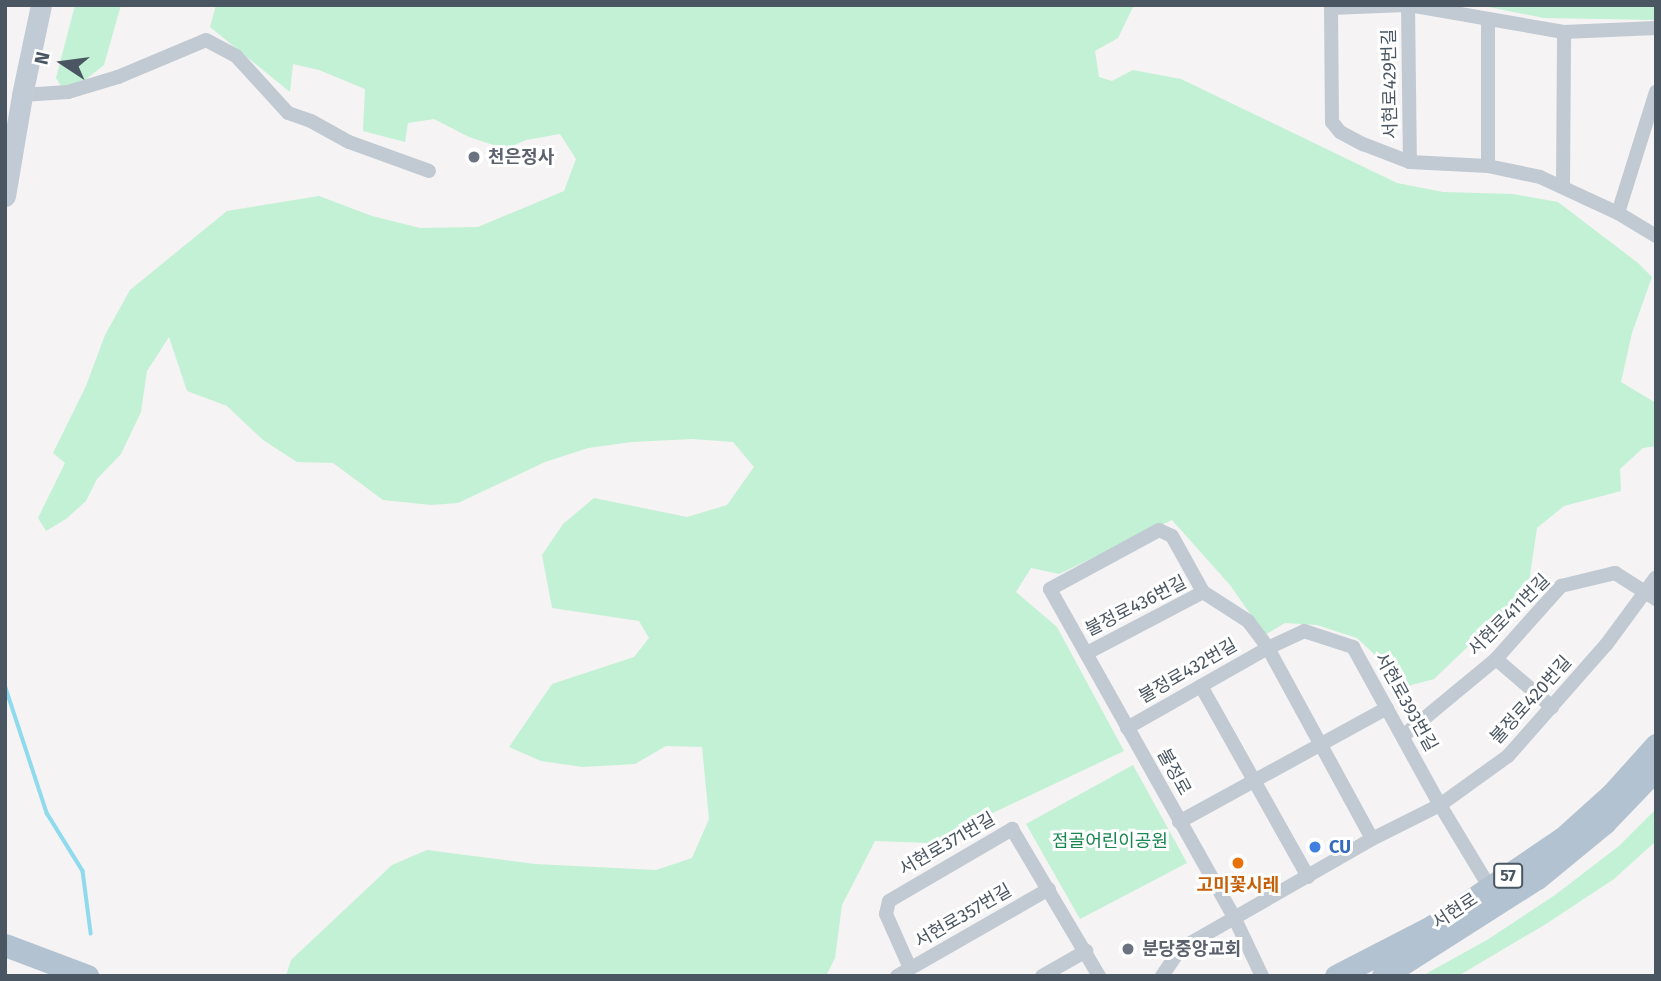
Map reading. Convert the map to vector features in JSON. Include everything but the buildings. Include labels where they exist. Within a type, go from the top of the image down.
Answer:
[{"type":"main road","name":"서현로","points":[[1336,976],[1431,927],[1563,838],[1612,794],[1656,745]]},
{"type":"main road","name":"서현로","points":[[1383,976],[1537,878],[1604,823],[1656,769]]},
{"type":"main road","points":[[5,945],[87,976]]},
{"type":"street","points":[[5,196],[41,5]]},
{"type":"street","points":[[1408,5],[1564,32],[1656,28]]},
{"type":"street","name":"서현로429번길","points":[[1410,162],[1408,5],[1331,8],[1332,122],[1340,132],[1410,162],[1488,166],[1563,185],[1656,236]]},
{"type":"street","points":[[1488,20],[1488,166]]},
{"type":"street","points":[[1563,185],[1564,32]]},
{"type":"street","points":[[22,95],[68,92],[118,77],[206,40],[236,56],[288,113],[312,121],[349,142],[429,171]]},
{"type":"street","points":[[1618,213],[1656,92]]},
{"type":"street","name":"불정로","points":[[1203,592],[1172,536],[1159,530],[1050,589],[1234,918],[1262,976]]},
{"type":"street","name":"서현로411번길","points":[[1403,736],[1496,659],[1561,586],[1615,573],[1651,596]]},
{"type":"street","name":"불정로420번길","points":[[1161,976],[1180,948],[1372,839],[1440,805],[1508,756],[1651,596],[1656,577]]},
{"type":"street","points":[[1203,592],[1248,621],[1268,648],[1372,839]]},
{"type":"street","name":"불정로436번길","points":[[1087,653],[1203,592]]},
{"type":"street","name":"서현로393번길","points":[[1268,648],[1304,631],[1353,647],[1440,805],[1490,888]]},
{"type":"street","name":"불정로432번길","points":[[1127,728],[1268,648]]},
{"type":"street","points":[[1496,659],[1552,707]]},
{"type":"street","points":[[1201,686],[1308,877]]},
{"type":"street","points":[[1179,822],[1387,708]]},
{"type":"street","name":"서현로371번길","points":[[904,972],[886,915],[889,901],[1012,829],[1099,976]]},
{"type":"street","name":"서현로357번길","points":[[904,972],[1049,889]]},
{"type":"street","points":[[1042,976],[1086,951]]},
{"type":"green space","points":[[75,5],[121,5],[104,65],[80,84],[61,86],[56,78]]},
{"type":"green space","points":[[216,5],[1134,5],[1118,38],[1095,51],[1099,77],[1112,81],[1133,70],[1181,79],[1397,183],[1443,192],[1513,194],[1558,202],[1638,263],[1652,277],[1632,333],[1621,382],[1656,403],[1656,446],[1643,448],[1620,469],[1621,491],[1564,506],[1537,528],[1525,609],[1480,635],[1434,679],[1408,686],[1357,638],[1317,625],[1285,623],[1265,635],[1230,585],[1172,520],[1059,574],[1031,568],[1016,592],[1057,627],[1124,751],[929,843],[875,841],[842,905],[835,958],[826,976],[286,976],[291,960],[392,865],[427,850],[535,864],[656,870],[692,858],[709,819],[702,747],[666,746],[635,764],[583,767],[541,761],[509,747],[552,684],[634,657],[649,638],[639,621],[552,608],[542,555],[563,524],[594,498],[687,517],[727,505],[754,467],[733,442],[692,439],[632,442],[588,448],[545,462],[458,503],[431,505],[383,500],[333,463],[297,462],[263,440],[227,406],[187,391],[169,337],[147,371],[141,412],[121,454],[97,479],[86,501],[66,519],[46,531],[38,518],[65,463],[53,453],[86,386],[105,335],[130,290],[227,211],[319,196],[372,216],[420,228],[478,227],[564,191],[576,159],[560,134],[526,140],[506,149],[469,137],[434,119],[408,123],[405,142],[363,131],[365,89],[319,70],[293,64],[290,92],[210,27]]},
{"type":"green space","points":[[1479,5],[1656,5],[1656,20],[1544,18]]},
{"type":"green space","name":"점골어린이공원","points":[[1133,765],[1187,863],[1080,919],[1026,824]]},
{"type":"green space","points":[[1656,809],[1656,841],[1614,879],[1546,924],[1458,976],[1422,976],[1487,940],[1555,895],[1619,846]]},
{"type":"waterway","points":[[5,685],[47,813],[83,871],[91,933]]},
{"type":"place","name":"천은정사","points":[[474,157]]},
{"type":"place","name":"CU","points":[[1315,847]]},
{"type":"place","name":"고미꽃시레","points":[[1238,863]]},
{"type":"place","name":"분당중앙교회","points":[[1128,949]]}]
